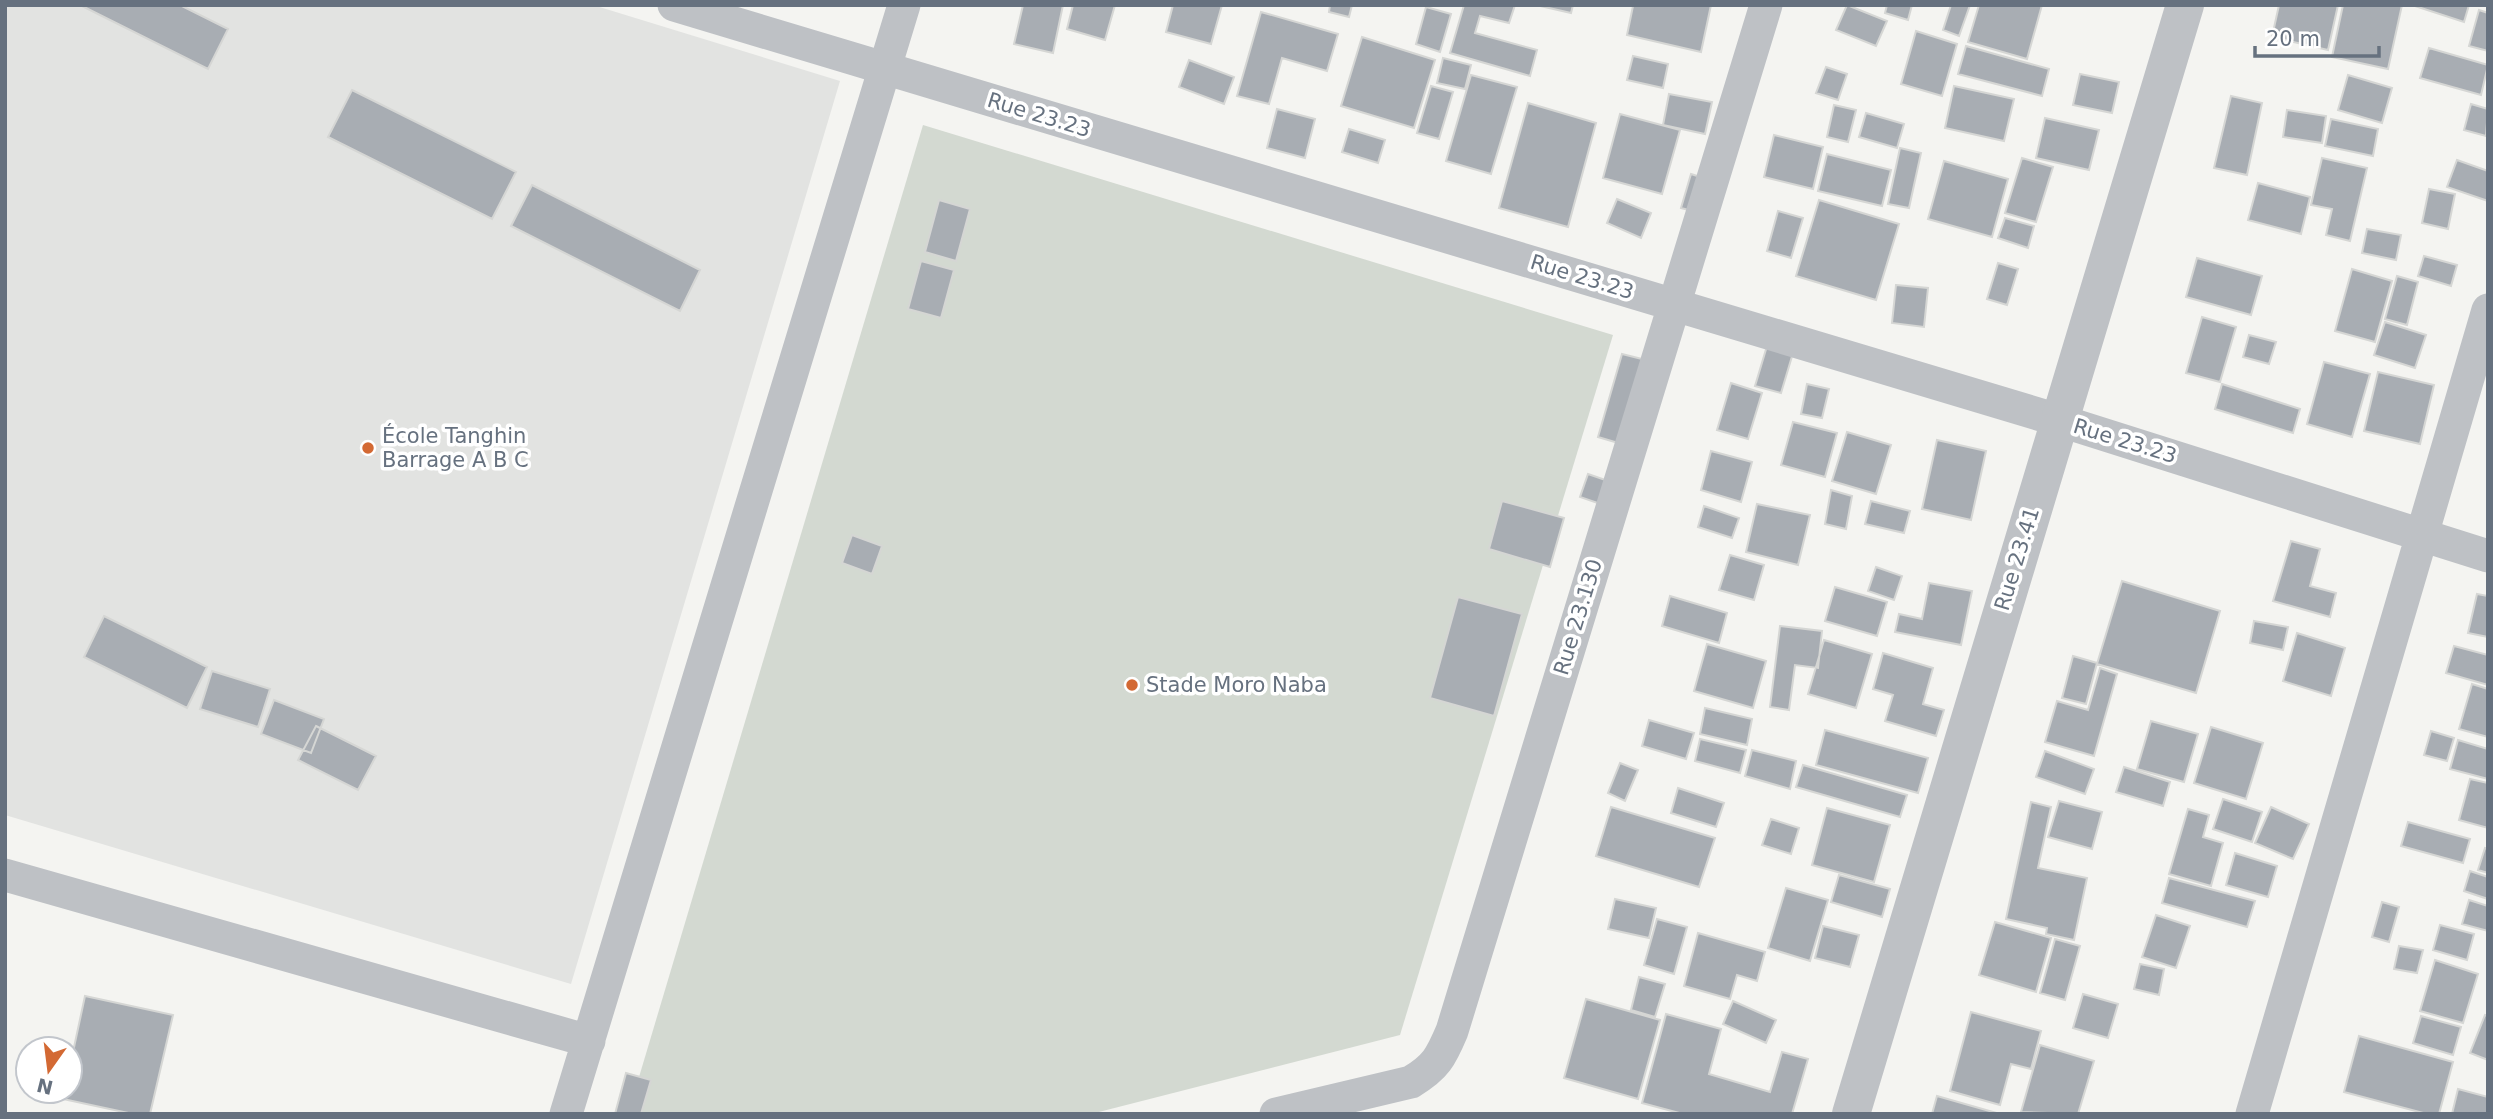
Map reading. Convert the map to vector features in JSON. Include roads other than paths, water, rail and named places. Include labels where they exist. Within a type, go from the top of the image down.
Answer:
[{"type":"street","name":"Rue 23.23","points":[[674,5],[2058,420],[2488,556]]},
{"type":"street","points":[[566,1114],[904,5]]},
{"type":"street","name":"Rue 23.130","points":[[1276,1114],[1411,1082],[1428,1072],[1441,1058],[1452,1031],[1766,5]]},
{"type":"street","name":"Rue 23.41","points":[[1851,1114],[2185,5]]},
{"type":"street","points":[[2252,1114],[2488,310]]},
{"type":"street","points":[[5,874],[589,1041]]},
{"type":"place","name":"École Tanghin Barrage A B C","points":[[368,448]]},
{"type":"place","name":"Stade Moro Naba","points":[[1132,685]]}]
